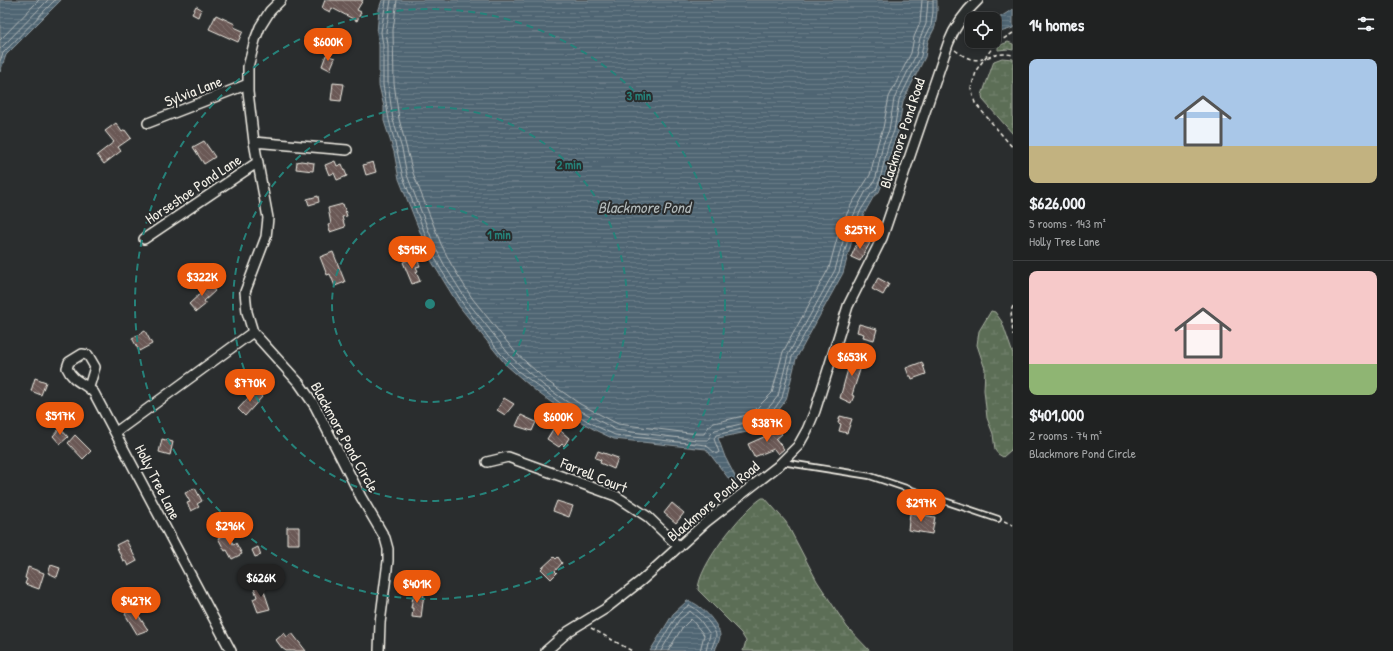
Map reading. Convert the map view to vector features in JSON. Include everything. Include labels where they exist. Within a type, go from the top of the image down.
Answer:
[{"type":"street","name":"Blackmore Pond Circle","points":[[281,0],[270,12],[255,40],[248,67],[248,84],[254,142],[268,218],[266,237],[245,292],[248,312],[253,332],[299,383],[315,406],[361,497],[385,538],[388,549],[388,561],[380,623],[379,651]]},
{"type":"street","points":[[967,11],[969,0]]},
{"type":"street","name":"Blackmore Pond Road","points":[[546,651],[569,631],[630,590],[706,522],[782,462],[798,446],[807,430],[848,306],[882,238],[955,26],[978,0]]},
{"type":"street","name":"Sylvia Lane","points":[[148,123],[248,84]]},
{"type":"street","points":[[254,142],[347,150]]},
{"type":"street","name":"Horseshoe Pond Lane","points":[[144,239],[258,162]]},
{"type":"street","points":[[116,432],[253,332]]},
{"type":"street","name":"Holly Tree Lane","points":[[89,387],[116,432],[141,484],[231,651]]},
{"type":"street","name":"Farrell Court","points":[[487,462],[508,457],[616,496],[648,517],[679,547]]},
{"type":"lane","points":[[782,462],[870,476],[998,518]]},
{"type":"path","points":[[1013,33],[995,44],[977,69],[971,88],[975,103],[1013,148]]},
{"type":"path","points":[[948,44],[971,60],[984,60],[993,55],[1013,55]]},
{"type":"path","points":[[1013,306],[1011,311],[1013,336]]},
{"type":"path","points":[[998,518],[1013,525]]},
{"type":"path","points":[[582,623],[632,651]]},
{"type":"green space","points":[[1008,42],[1013,44],[1013,50],[998,50],[998,48],[1001,48],[1001,45]]},
{"type":"green space","points":[[1002,58],[1013,59],[1013,134],[983,100],[982,95],[994,61]]},
{"type":"green space","points":[[991,311],[995,312],[1002,322],[1013,354],[1013,445],[1011,450],[1003,457],[995,450],[993,434],[987,418],[984,390],[985,369],[977,345],[979,331]]},
{"type":"green space","points":[[762,498],[765,498],[786,522],[817,581],[847,627],[870,651],[743,651],[746,641],[741,633],[698,590],[705,567],[722,540],[744,514]]},
{"type":"water","points":[[0,0],[61,0],[6,55],[0,72]]},
{"type":"water","name":"Blackmore Pond","points":[[382,0],[937,0],[935,27],[928,41],[925,57],[903,101],[898,132],[892,147],[884,180],[879,192],[874,196],[865,212],[853,237],[843,273],[796,359],[786,400],[778,411],[761,426],[747,432],[718,438],[725,457],[736,478],[735,482],[732,483],[706,449],[614,439],[569,415],[537,392],[506,365],[459,306],[432,262],[399,179],[394,152],[384,121],[384,107],[379,85],[379,45],[377,33],[379,9]]},
{"type":"water","points":[[1013,9],[1013,28],[1001,32],[1001,17]]},
{"type":"water","points":[[687,601],[692,602],[702,609],[708,614],[716,625],[720,636],[715,651],[650,651],[673,614]]},
{"type":"building","points":[[325,0],[363,0],[357,10],[361,12],[357,21],[332,8],[330,12],[322,8]]},
{"type":"building","points":[[196,6],[201,9],[198,17],[192,14]]},
{"type":"building","points":[[216,15],[235,24],[234,27],[243,31],[238,42],[209,29]]},
{"type":"building","points":[[326,55],[335,58],[330,70],[322,66]]},
{"type":"building","points":[[333,83],[344,84],[341,101],[331,100]]},
{"type":"building","points":[[116,123],[122,132],[125,130],[131,138],[118,147],[121,151],[104,164],[97,155],[114,142],[105,131]]},
{"type":"building","points":[[204,141],[215,157],[204,164],[193,147]]},
{"type":"building","points":[[301,161],[314,163],[313,171],[296,169],[297,162]]},
{"type":"building","points":[[335,161],[337,166],[342,164],[347,176],[337,180],[334,173],[329,175],[325,165]]},
{"type":"building","points":[[373,162],[376,172],[366,175],[363,165]]},
{"type":"building","points":[[318,196],[319,202],[309,205],[307,199]]},
{"type":"building","points":[[343,204],[347,216],[342,217],[345,227],[330,232],[328,225],[331,224],[328,208]]},
{"type":"building","points":[[859,239],[870,243],[860,261],[851,257]]},
{"type":"building","points":[[333,252],[345,282],[335,286],[330,274],[327,275],[320,257]]},
{"type":"building","points":[[416,257],[420,266],[416,267],[418,271],[416,272],[420,281],[412,284],[403,262]]},
{"type":"building","points":[[878,278],[889,284],[883,295],[872,289]]},
{"type":"building","points":[[208,282],[215,291],[204,301],[206,304],[196,312],[189,304],[202,292],[202,287]]},
{"type":"building","points":[[859,324],[877,329],[874,340],[863,337],[864,334],[857,332]]},
{"type":"building","points":[[145,331],[152,344],[139,351],[132,338]]},
{"type":"building","points":[[857,348],[864,351],[863,354],[865,354],[852,395],[854,396],[851,403],[840,398],[848,369],[850,370]]},
{"type":"building","points":[[922,362],[926,374],[912,379],[906,368]]},
{"type":"building","points":[[35,378],[46,382],[41,395],[31,391]]},
{"type":"building","points":[[256,390],[262,397],[245,416],[238,409]]},
{"type":"building","points":[[504,398],[514,404],[505,415],[497,410]]},
{"type":"building","points":[[521,415],[536,422],[532,431],[516,426]]},
{"type":"building","points":[[840,416],[852,419],[847,433],[839,431],[841,424],[838,423]]},
{"type":"building","points":[[555,426],[569,438],[564,446],[562,444],[559,447],[547,439]]},
{"type":"building","points":[[775,426],[782,434],[776,439],[784,449],[778,454],[774,449],[754,457],[748,444],[766,436],[765,434]]},
{"type":"building","points":[[60,428],[68,437],[60,444],[53,436]]},
{"type":"building","points":[[75,435],[91,451],[83,459],[68,443]]},
{"type":"building","points":[[162,439],[173,442],[170,455],[159,452]]},
{"type":"building","points":[[598,451],[618,458],[614,469],[600,463],[601,460],[595,458]]},
{"type":"building","points":[[195,488],[202,501],[197,504],[199,507],[191,511],[187,503],[190,502],[185,493]]},
{"type":"building","points":[[557,501],[573,506],[569,517],[553,511]]},
{"type":"building","points":[[672,503],[684,513],[676,523],[664,513]]},
{"type":"building","points":[[910,513],[935,517],[932,534],[908,530]]},
{"type":"building","points":[[287,527],[299,527],[299,544],[287,544]]},
{"type":"building","points":[[228,533],[233,544],[236,543],[242,554],[232,559],[227,550],[225,551],[218,538]]},
{"type":"building","points":[[126,540],[137,561],[128,566],[125,560],[123,561],[116,545]]},
{"type":"building","points":[[258,547],[261,555],[255,557],[252,550]]},
{"type":"building","points":[[554,557],[556,559],[558,557],[562,563],[555,571],[557,573],[551,579],[541,569]]},
{"type":"building","points":[[51,565],[60,568],[57,577],[48,573]]},
{"type":"building","points":[[28,567],[44,573],[39,589],[25,584]]},
{"type":"building","points":[[261,582],[270,609],[258,612],[253,599],[257,597],[253,584]]},
{"type":"building","points":[[414,591],[424,593],[421,618],[412,617],[413,608],[411,608]]},
{"type":"building","points":[[133,607],[148,630],[137,634],[125,614]]},
{"type":"building","points":[[284,633],[287,637],[292,633],[306,651],[286,651],[282,648],[276,640]]}]
